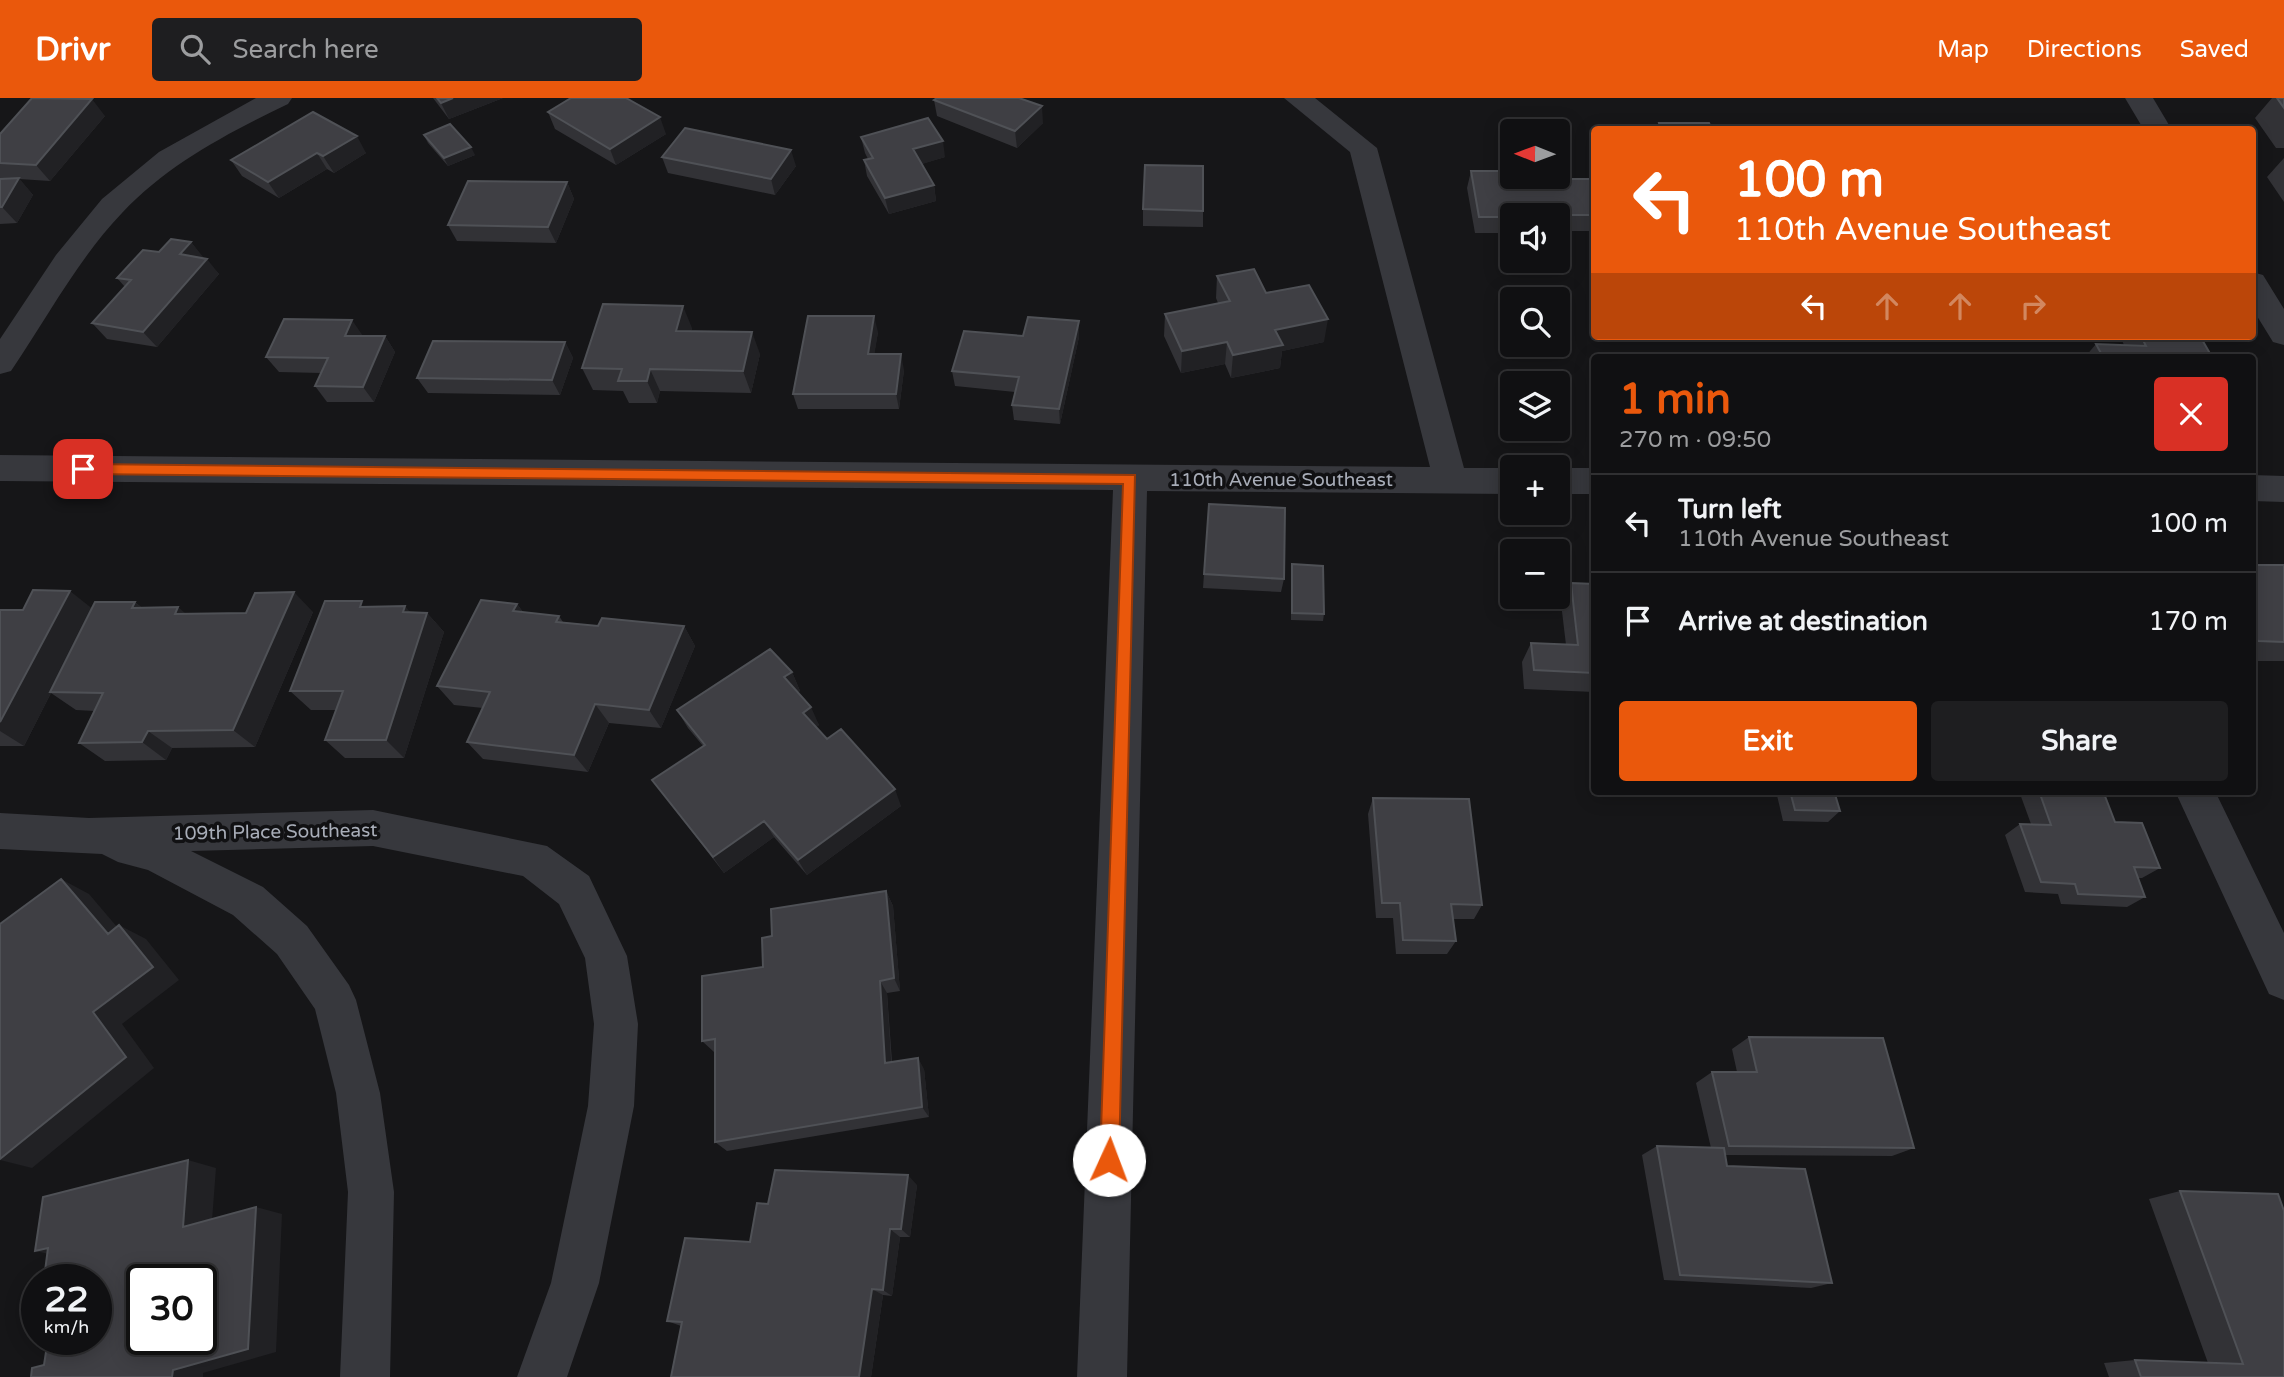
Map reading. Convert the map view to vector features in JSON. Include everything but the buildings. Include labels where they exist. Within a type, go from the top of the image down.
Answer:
[{"type":"street","points":[[0,363],[79,246],[130,188],[156,166],[202,137],[278,98]]},
{"type":"street","points":[[1298,98],[1363,148],[1450,480]]},
{"type":"street","points":[[2139,98],[2156,126]]},
{"type":"street","points":[[2256,288],[2284,334]]},
{"type":"street","name":"110th Avenue Southeast","points":[[0,468],[1500,481]]},
{"type":"street","points":[[1102,1377],[1130,479]]},
{"type":"street","points":[[1570,481],[1591,481]]},
{"type":"street","points":[[2256,488],[2284,489]]},
{"type":"street","points":[[2197,795],[2284,979]]},
{"type":"street","name":"109th Place Southeast","points":[[0,831],[89,836],[373,828],[533,859],[574,890],[606,956],[616,1024],[611,1106],[575,1283],[542,1377]]},
{"type":"street","name":"109th Place Southeast","points":[[89,836],[156,854],[248,901],[292,940],[334,1000],[358,1093],[372,1192],[365,1377]]},
{"type":"route","points":[[83,469],[1130,479],[1109,1160]]}]
